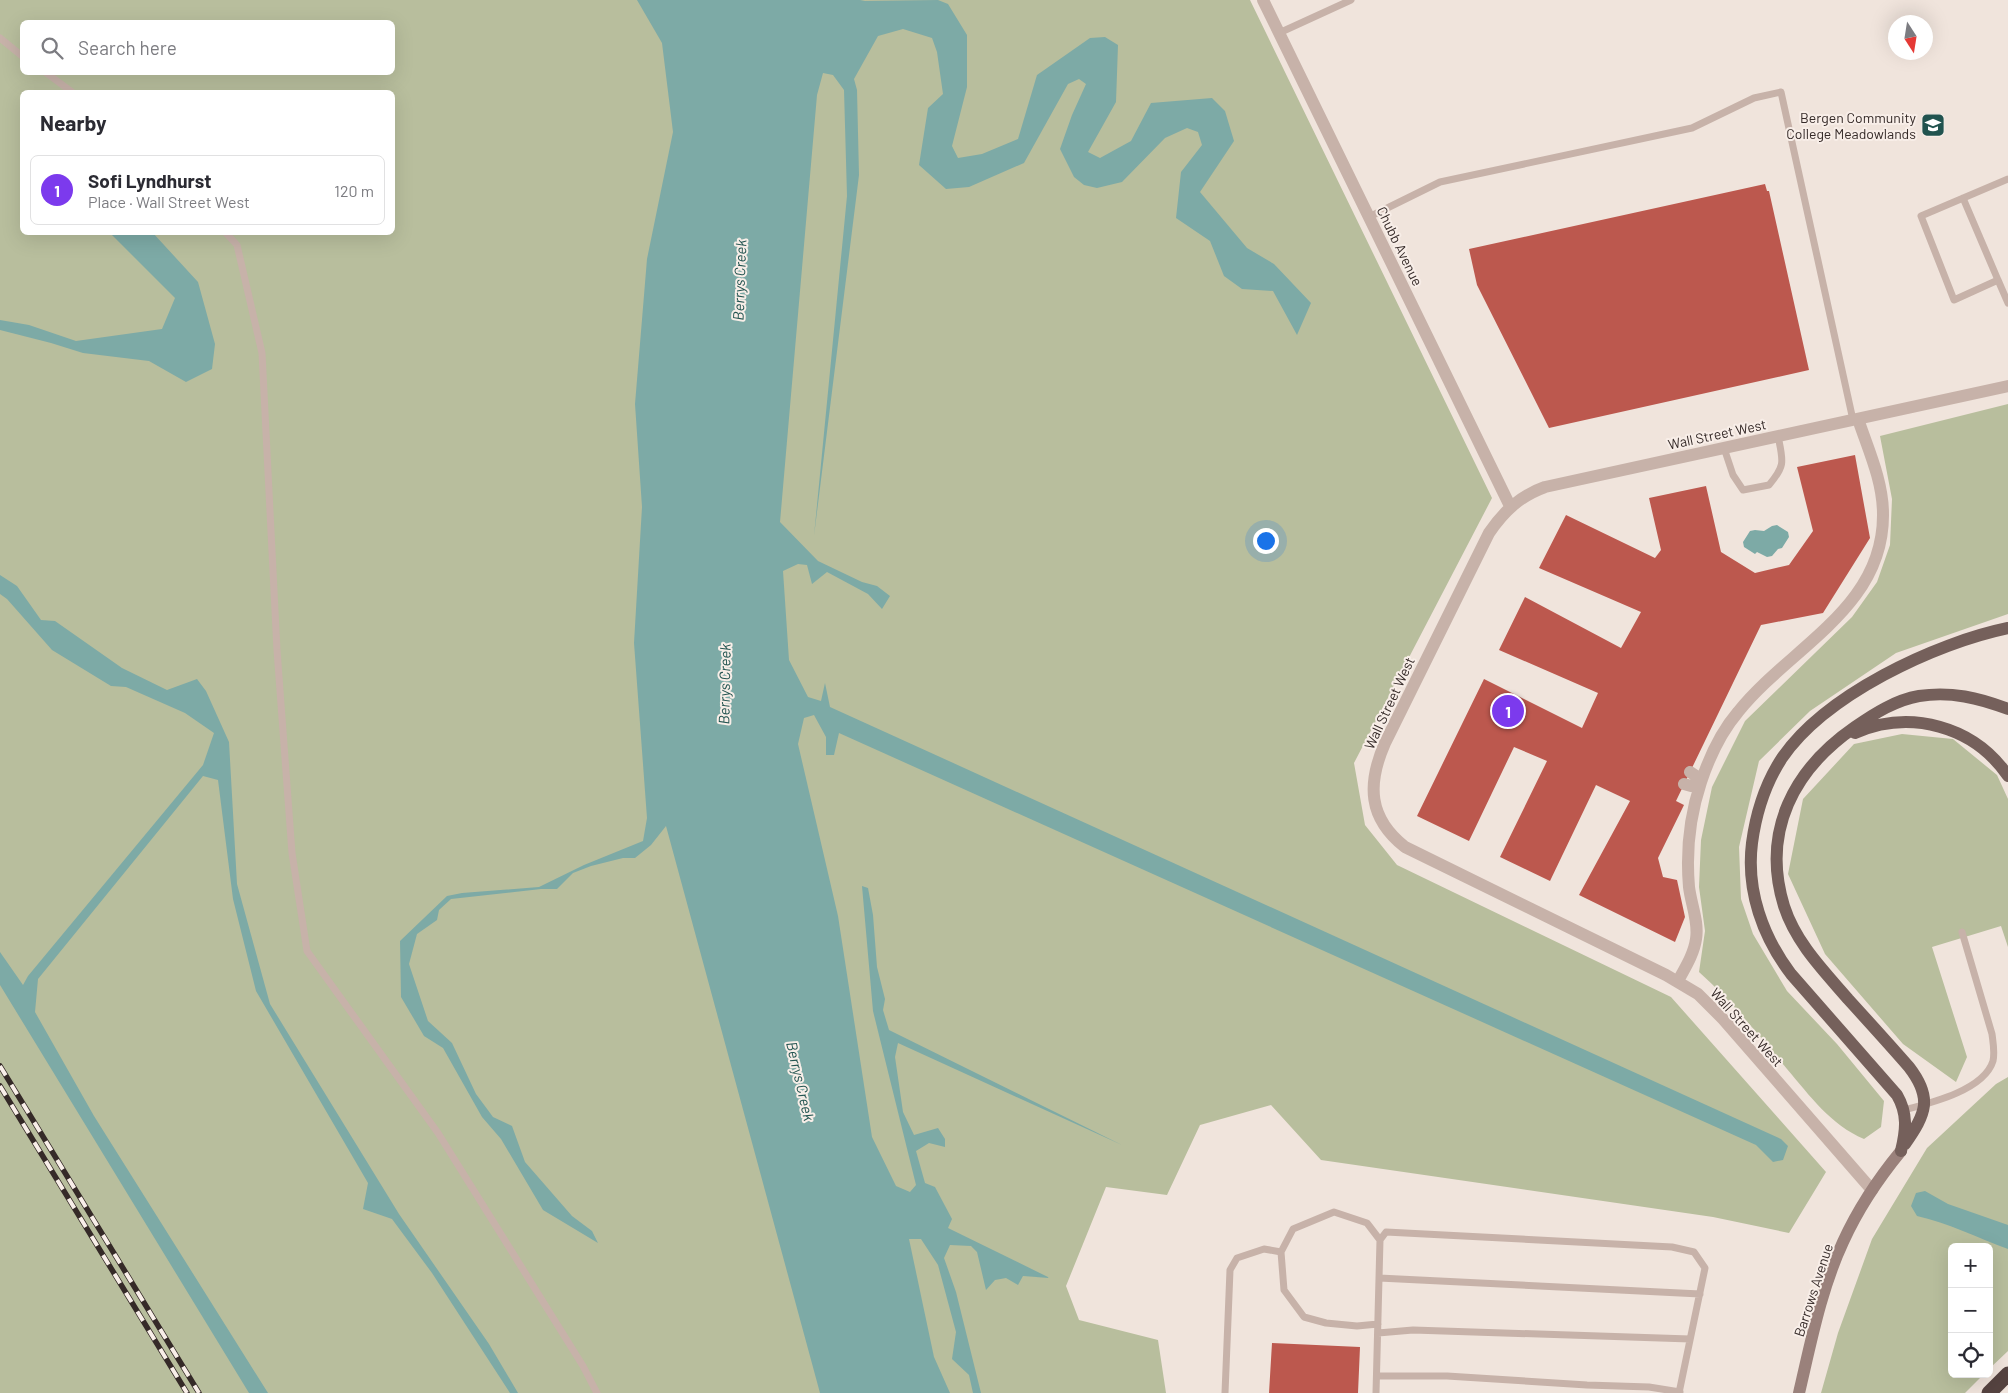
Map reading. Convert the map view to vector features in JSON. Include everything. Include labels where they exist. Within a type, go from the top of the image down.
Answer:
[{"type":"highway","points":[[1989,1393],[2008,1374]]},
{"type":"main road","points":[[1901,1150],[1905,1130],[1904,1110],[1897,1095],[1791,974],[1772,946],[1759,915],[1752,883],[1751,850],[1756,817],[1768,785],[1783,757],[1804,734],[1832,709],[1882,676],[1916,658],[1955,642],[2008,628]]},
{"type":"main road","points":[[1901,1150],[1922,1115],[1925,1104],[1924,1094],[1916,1076],[1803,945],[1790,920],[1781,894],[1778,851],[1785,813],[1799,782],[1823,752],[1868,718],[1886,708],[1908,698],[1933,694],[1959,695],[1985,700],[2008,709]]},
{"type":"main road","points":[[1823,752],[1837,742],[1865,729],[1892,722],[1914,722],[1938,727],[1963,736],[1993,757],[2008,776]]},
{"type":"street","name":"Chubb Avenue","points":[[1263,0],[1510,506]]},
{"type":"street","name":"Wall Street West","points":[[1872,1190],[1716,1011],[1698,994],[1678,981],[1411,850],[1394,839],[1377,811],[1373,783],[1376,767],[1385,743],[1484,542],[1495,523],[1510,506],[1528,494],[1545,487],[2008,386]]},
{"type":"street","points":[[1678,981],[1693,952],[1696,937],[1696,922],[1689,886],[1688,852],[1692,819],[1700,784],[1719,741],[1738,712],[1849,604],[1863,586],[1874,567],[1881,539],[1882,499],[1876,474],[1856,419]]},
{"type":"street","points":[[1687,778],[1691,786],[1700,784]]},
{"type":"street","name":"Barrows Avenue","points":[[1799,1393],[1818,1315],[1832,1269],[1853,1223],[1872,1190],[1901,1150]]},
{"type":"lane","points":[[1279,33],[1351,0]]},
{"type":"lane","points":[[0,38],[20,54]]},
{"type":"lane","points":[[49,75],[69,90]]},
{"type":"lane","points":[[1369,217],[1440,182],[1692,128],[1754,98],[1781,92],[1856,419]]},
{"type":"lane","points":[[1998,280],[1954,300],[1920,216],[2008,179]]},
{"type":"lane","points":[[1962,198],[2008,303]]},
{"type":"lane","points":[[228,235],[237,246],[262,353],[277,650],[291,843],[307,951],[438,1133],[584,1366],[597,1393]]},
{"type":"lane","points":[[1724,448],[1732,475],[1743,490],[1769,485],[1782,470],[1778,436]]},
{"type":"lane","points":[[1904,1110],[1955,1094],[1971,1085],[1987,1072],[1993,1060],[1992,1034],[1962,932]]},
{"type":"lane","points":[[1378,1324],[1357,1326],[1304,1317],[1284,1290],[1281,1252],[1293,1229],[1334,1212],[1367,1224],[1380,1240]]},
{"type":"lane","points":[[1376,1376],[1447,1376],[1649,1388],[1680,1392],[1705,1268],[1694,1252],[1672,1247],[1386,1232],[1380,1240],[1376,1376],[1376,1393]]},
{"type":"lane","points":[[1225,1393],[1230,1270],[1237,1258],[1264,1249],[1281,1252]]},
{"type":"lane","points":[[1379,1278],[1700,1294]]},
{"type":"lane","points":[[1378,1333],[1413,1330],[1690,1339]]},
{"type":"green space","points":[[0,0],[1250,0],[1492,498],[1354,763],[1365,825],[1397,865],[1671,997],[1826,1172],[1789,1233],[1713,1217],[1321,1160],[1271,1105],[1200,1125],[1167,1195],[1106,1187],[1066,1286],[1079,1320],[1158,1340],[1166,1393],[0,1393]]},
{"type":"green space","points":[[2008,404],[2008,614],[1896,653],[1810,711],[1759,761],[1739,847],[1741,899],[1753,934],[1787,991],[1837,1044],[1884,1101],[1881,1127],[1864,1139],[1841,1126],[1822,1109],[1756,1031],[1699,972],[1705,931],[1699,887],[1701,840],[1712,787],[1745,721],[1852,617],[1877,582],[1890,545],[1892,499],[1880,436]]},
{"type":"green space","points":[[1902,734],[1953,739],[1997,775],[2008,799],[2008,947],[2001,926],[1932,947],[1967,1057],[1956,1082],[1903,1044],[1825,954],[1788,874],[1803,799],[1854,744]]},
{"type":"green space","points":[[2008,1077],[2008,1351],[1993,1365],[1993,1243],[1948,1243],[1948,1378],[1980,1378],[1965,1393],[1821,1393],[1838,1333],[1872,1239],[1927,1148],[1996,1084]]},
{"type":"water","name":"Berrys Creek","points":[[637,0],[938,0],[948,4],[967,35],[967,87],[952,146],[958,158],[982,154],[1018,139],[1037,75],[1090,38],[1105,37],[1118,45],[1116,102],[1088,152],[1100,158],[1131,141],[1151,103],[1212,98],[1225,111],[1234,141],[1200,192],[1247,248],[1274,264],[1311,303],[1297,335],[1273,291],[1242,289],[1224,276],[1210,241],[1176,218],[1181,172],[1202,145],[1198,132],[1187,128],[1165,138],[1122,182],[1097,188],[1084,185],[1074,177],[1060,149],[1086,84],[1079,79],[1068,84],[1024,163],[969,187],[946,189],[919,165],[928,108],[943,94],[937,52],[932,38],[903,29],[878,36],[854,79],[857,90],[859,175],[814,536],[847,196],[844,90],[833,75],[823,73],[817,95],[780,522],[818,561],[862,582],[877,586],[890,596],[882,609],[868,594],[827,572],[812,584],[807,565],[798,564],[783,571],[789,660],[808,697],[821,701],[825,683],[830,707],[1781,1139],[1788,1146],[1783,1160],[1773,1162],[1756,1145],[839,733],[834,755],[826,755],[826,737],[814,715],[804,718],[798,744],[838,916],[872,1137],[896,1186],[910,1192],[916,1185],[873,1011],[862,886],[868,888],[873,915],[877,967],[885,999],[883,1010],[889,1030],[1122,1145],[898,1043],[895,1057],[903,1112],[914,1135],[938,1128],[945,1139],[945,1147],[929,1143],[916,1151],[925,1183],[935,1187],[952,1219],[948,1228],[1050,1278],[1023,1276],[1018,1285],[1006,1278],[995,1280],[986,1290],[977,1252],[971,1246],[950,1245],[944,1258],[956,1292],[981,1393],[973,1393],[969,1375],[952,1359],[956,1332],[938,1265],[921,1239],[909,1239],[934,1357],[950,1393],[820,1393],[666,826],[651,845],[635,858],[623,858],[591,866],[573,873],[557,889],[541,889],[451,899],[439,910],[437,920],[417,934],[409,964],[428,1021],[452,1043],[476,1094],[493,1117],[512,1126],[525,1162],[572,1216],[592,1231],[598,1243],[543,1210],[501,1139],[482,1117],[443,1048],[424,1036],[401,997],[400,941],[447,896],[462,893],[539,887],[584,865],[643,841],[647,818],[634,643],[642,507],[635,404],[647,259],[673,132],[662,43]]},
{"type":"water","points":[[112,235],[155,235],[198,282],[215,344],[212,369],[186,382],[149,361],[83,353],[0,330],[0,320],[29,325],[76,341],[162,329],[175,298]]},
{"type":"water","points":[[1777,525],[1788,532],[1789,537],[1782,548],[1778,549],[1772,556],[1767,557],[1757,552],[1755,554],[1744,547],[1743,542],[1750,531],[1764,531]]},
{"type":"water","points":[[0,575],[17,586],[41,620],[55,621],[122,668],[167,690],[197,679],[206,691],[229,742],[237,884],[270,1004],[399,1214],[489,1344],[518,1393],[510,1393],[432,1273],[392,1219],[363,1209],[368,1183],[256,991],[233,899],[218,780],[203,776],[38,979],[35,1012],[94,1116],[268,1393],[249,1393],[0,985],[0,952],[23,985],[28,976],[203,765],[214,733],[185,713],[126,687],[111,686],[52,650],[7,599],[0,594]]},
{"type":"water","points":[[1925,1191],[1948,1204],[2008,1225],[2008,1249],[1952,1227],[1917,1216],[1911,1206],[1916,1193]]},
{"type":"building","points":[[1765,184],[1767,191],[1769,191],[1809,370],[1549,428],[1477,285],[1469,249]]},
{"type":"building","points":[[1855,455],[1870,538],[1823,613],[1761,625],[1676,801],[1684,805],[1658,858],[1663,877],[1677,880],[1685,917],[1675,942],[1579,895],[1630,801],[1596,785],[1550,881],[1500,857],[1547,761],[1514,747],[1469,841],[1417,816],[1484,679],[1582,728],[1598,693],[1499,650],[1525,597],[1621,648],[1641,612],[1539,568],[1566,515],[1655,558],[1661,550],[1649,498],[1706,486],[1721,552],[1755,573],[1789,565],[1813,531],[1797,467]]},
{"type":"building","points":[[1272,1343],[1360,1347],[1358,1393],[1269,1393]]},
{"type":"railway","points":[[0,1066],[199,1393]]},
{"type":"railway","points":[[0,1086],[187,1393]]},
{"type":"place","name":"Bergen Community College Meadowlands","points":[[1933,125]]},
{"type":"place","name":"Sofi Lyndhurst","points":[[1508,711]]}]
